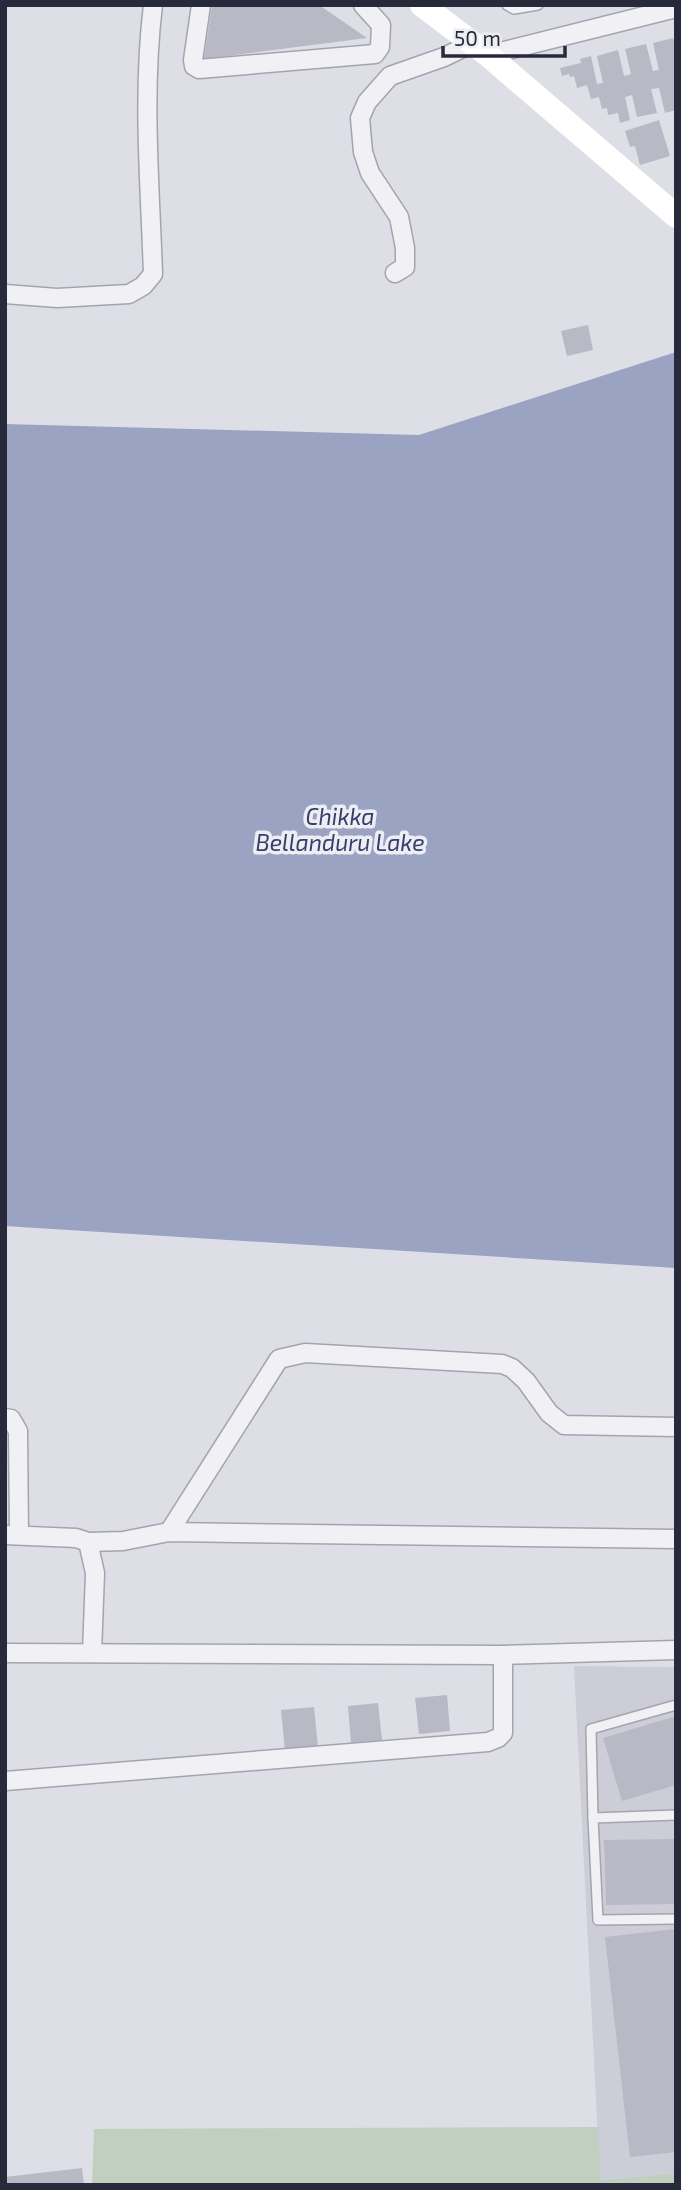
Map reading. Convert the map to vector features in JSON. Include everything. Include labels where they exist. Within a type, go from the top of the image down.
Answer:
[{"type":"main road","points":[[422,5],[480,49],[676,216]]},
{"type":"street","points":[[5,294],[57,298],[129,294],[143,286],[153,274],[148,132],[153,5]]},
{"type":"street","points":[[201,5],[193,60],[194,66],[199,69],[374,54],[380,47],[381,25],[363,5]]},
{"type":"street","points":[[395,273],[405,267],[405,248],[399,217],[370,173],[363,152],[360,118],[367,102],[390,76],[480,49],[676,8]]},
{"type":"street","points":[[169,1532],[279,1359],[305,1353],[502,1364],[512,1368],[526,1381],[549,1413],[564,1425],[676,1427]]},
{"type":"street","points":[[5,1418],[11,1419],[18,1430],[12,1535],[76,1538],[88,1542],[123,1541],[169,1532],[676,1539]]},
{"type":"street","points":[[88,1542],[95,1573],[92,1653]]},
{"type":"street","points":[[5,1653],[503,1655],[676,1650]]},
{"type":"street","points":[[5,1781],[488,1742],[503,1733],[503,1655]]},
{"type":"lane","points":[[507,5],[514,9],[538,5]]},
{"type":"lane","points":[[676,1704],[591,1730],[598,1920],[676,1919]]},
{"type":"lane","points":[[593,1818],[676,1815]]},
{"type":"shaded area","points":[[574,1666],[676,1667],[676,2173],[600,2180]]},
{"type":"green space","points":[[598,2127],[601,2180],[676,2173],[676,2185],[92,2185],[94,2129]]},
{"type":"water","name":"Chikka Bellanduru Lake","points":[[676,352],[676,1268],[5,1226],[5,424],[419,435]]},
{"type":"building","points":[[212,5],[319,5],[367,38],[204,59]]},
{"type":"building","points":[[673,38],[676,49],[676,110],[665,113],[659,88],[651,89],[657,113],[637,117],[632,95],[625,97],[630,120],[620,123],[618,113],[608,115],[607,108],[602,109],[599,97],[591,99],[587,85],[577,88],[574,76],[562,76],[560,68],[581,63],[580,59],[591,56],[597,84],[603,83],[597,56],[618,50],[624,76],[631,74],[625,49],[646,44],[653,71],[659,70],[653,43]]},
{"type":"building","points":[[659,120],[670,156],[640,165],[635,146],[630,147],[625,131]]},
{"type":"building","points":[[588,325],[593,350],[567,356],[561,331]]},
{"type":"building","points":[[447,1695],[450,1731],[419,1734],[415,1698]]},
{"type":"building","points":[[378,1703],[382,1740],[351,1743],[348,1706]]},
{"type":"building","points":[[314,1707],[318,1748],[285,1752],[281,1710]]},
{"type":"building","points":[[676,1716],[676,1785],[622,1801],[603,1738]]},
{"type":"building","points":[[676,1839],[676,1904],[606,1905],[604,1840]]},
{"type":"building","points":[[676,1929],[676,2152],[630,2157],[605,1937]]},
{"type":"building","points":[[82,2168],[84,2185],[5,2185],[5,2177]]}]
